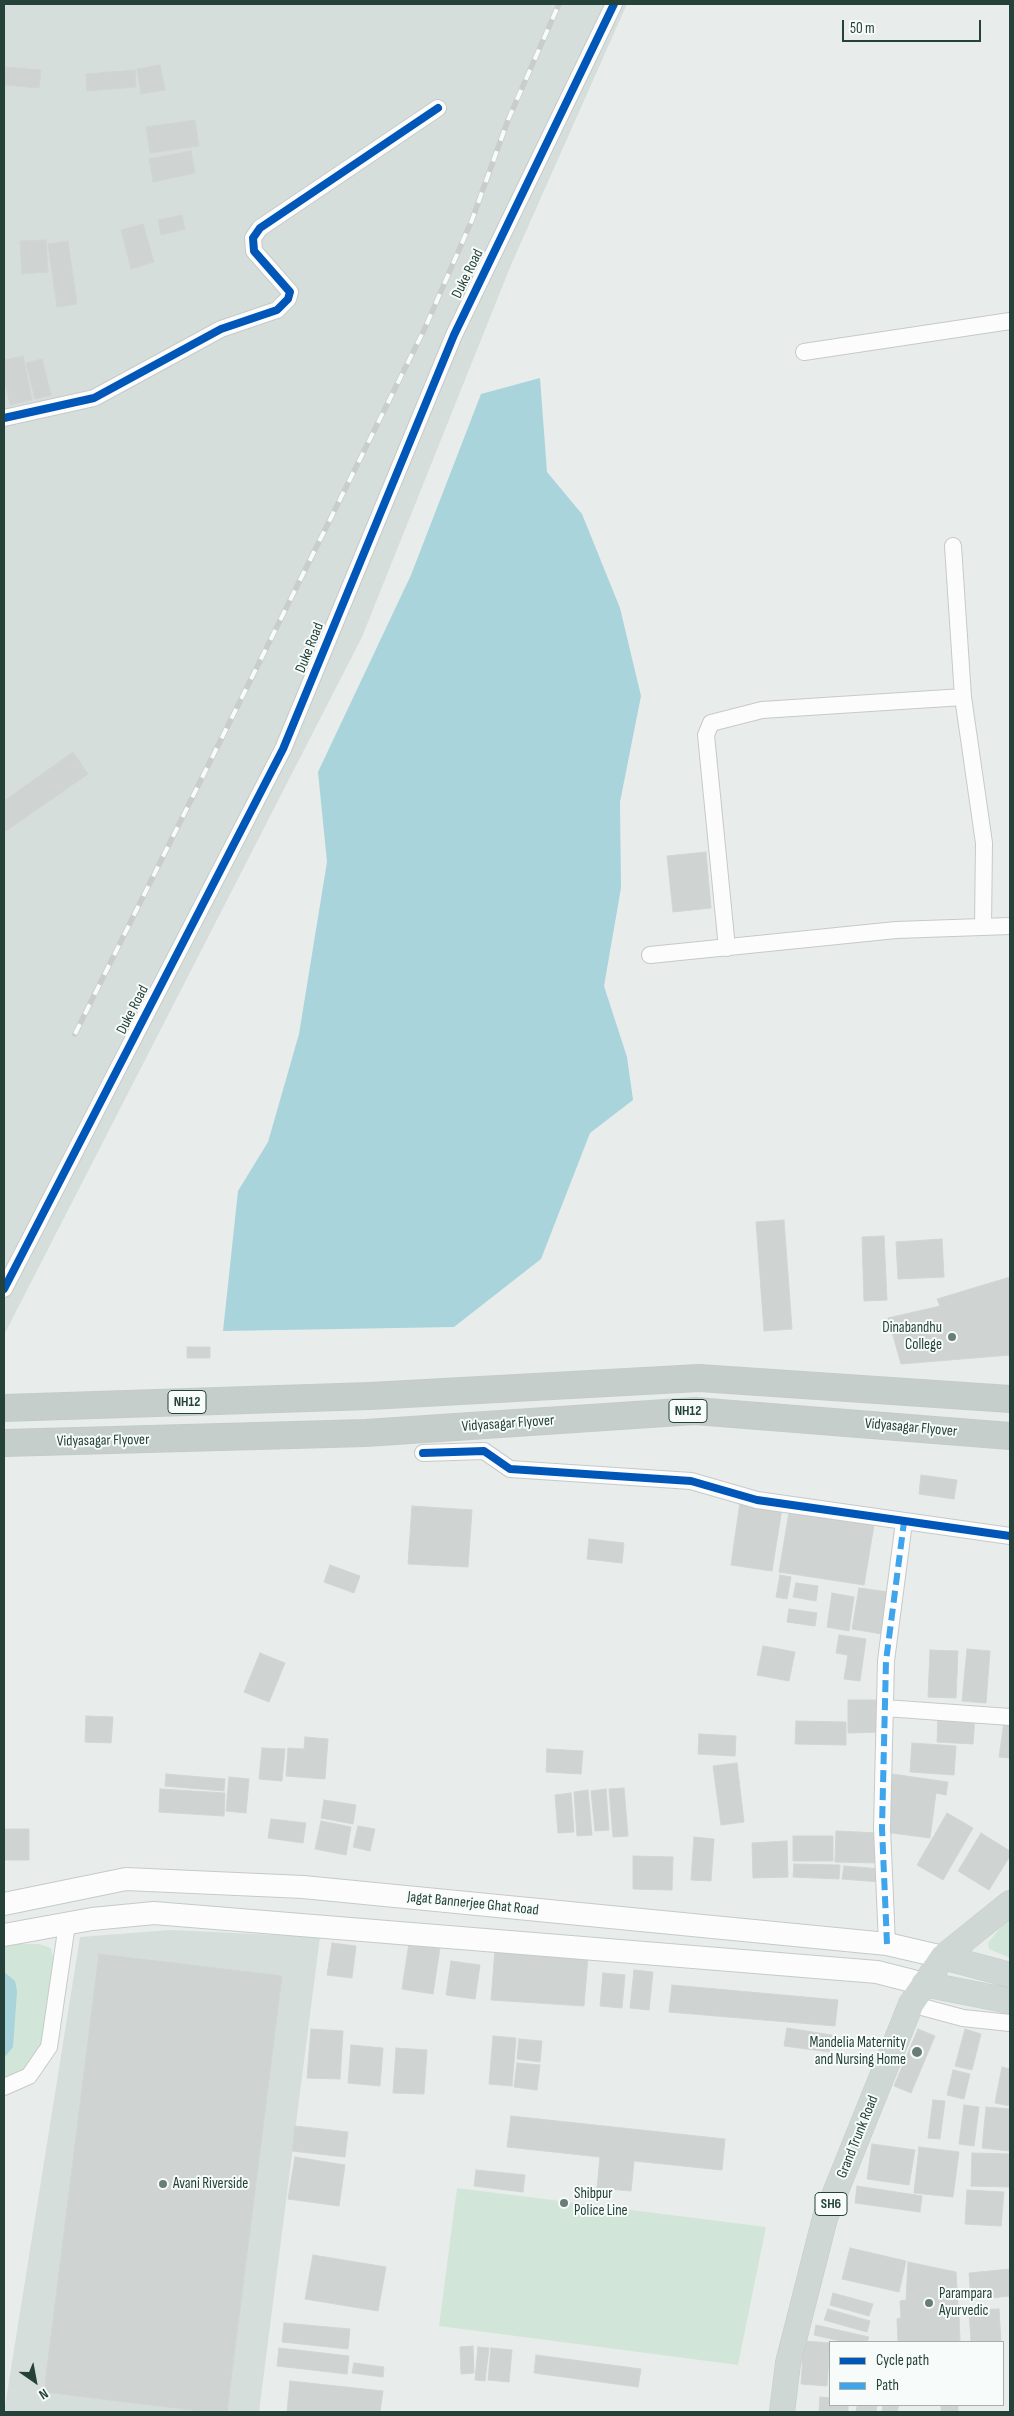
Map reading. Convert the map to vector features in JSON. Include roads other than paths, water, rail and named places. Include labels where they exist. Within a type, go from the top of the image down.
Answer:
[{"type":"highway","name":"NH12","points":[[4,1408],[370,1396],[699,1378],[1010,1399]]},
{"type":"highway","name":"Vidyasagar Flyover","points":[[4,1443],[366,1434],[695,1411],[1010,1436]]},
{"type":"main road","name":"Jagat Bannerjee Ghat Road","points":[[4,1904],[94,1884],[126,1879],[294,1887],[887,1944],[943,1956]]},
{"type":"main road","name":"Grand Trunk Road","points":[[782,2412],[788,2363],[825,2218],[910,2004],[943,1956],[1010,1904]]},
{"type":"main road","points":[[4,1935],[126,1914],[154,1913],[877,1972],[924,1984],[1010,2001]]},
{"type":"main road","points":[[943,1956],[1010,1975]]},
{"type":"street","name":"Duke Road","points":[[4,1289],[283,749],[454,335],[614,4]]},
{"type":"street","points":[[4,418],[94,398],[221,329],[277,310],[288,300],[290,292],[254,251],[253,238],[260,228],[438,108]]},
{"type":"street","points":[[804,352],[1010,321]]},
{"type":"street","points":[[953,546],[963,697],[984,843],[983,927]]},
{"type":"street","points":[[727,948],[706,735],[711,723],[762,710],[963,697]]},
{"type":"street","points":[[650,955],[896,930],[1010,926]]},
{"type":"street","points":[[423,1453],[484,1452],[510,1469],[691,1481],[757,1500],[1010,1536]]},
{"type":"street","points":[[887,1944],[882,1828],[886,1661],[904,1522]]},
{"type":"street","points":[[885,1708],[1010,1718]]},
{"type":"street","points":[[4,2087],[28,2076],[49,2047],[67,1924]]},
{"type":"street","points":[[910,2004],[963,2018],[1010,2023]]},
{"type":"water","points":[[540,378],[547,472],[582,514],[620,608],[641,696],[620,802],[621,888],[604,986],[627,1057],[633,1100],[590,1133],[541,1259],[454,1327],[223,1331],[238,1191],[268,1142],[299,1034],[327,862],[318,772],[411,575],[481,394]]},
{"type":"water","points":[[4,1972],[15,1981],[17,1991],[13,2047],[4,2058]]},
{"type":"railway","points":[[75,1034],[425,328],[472,220],[508,120],[559,4]]},
{"type":"place","name":"Dinabandhu College","points":[[952,1337]]},
{"type":"place","name":"Mandelia Maternity and Nursing Home","points":[[917,2052]]},
{"type":"place","name":"Avani Riverside","points":[[163,2184]]},
{"type":"place","name":"Shibpur Police Line","points":[[564,2203]]},
{"type":"place","name":"Parampara Ayurvedic","points":[[929,2303]]}]
